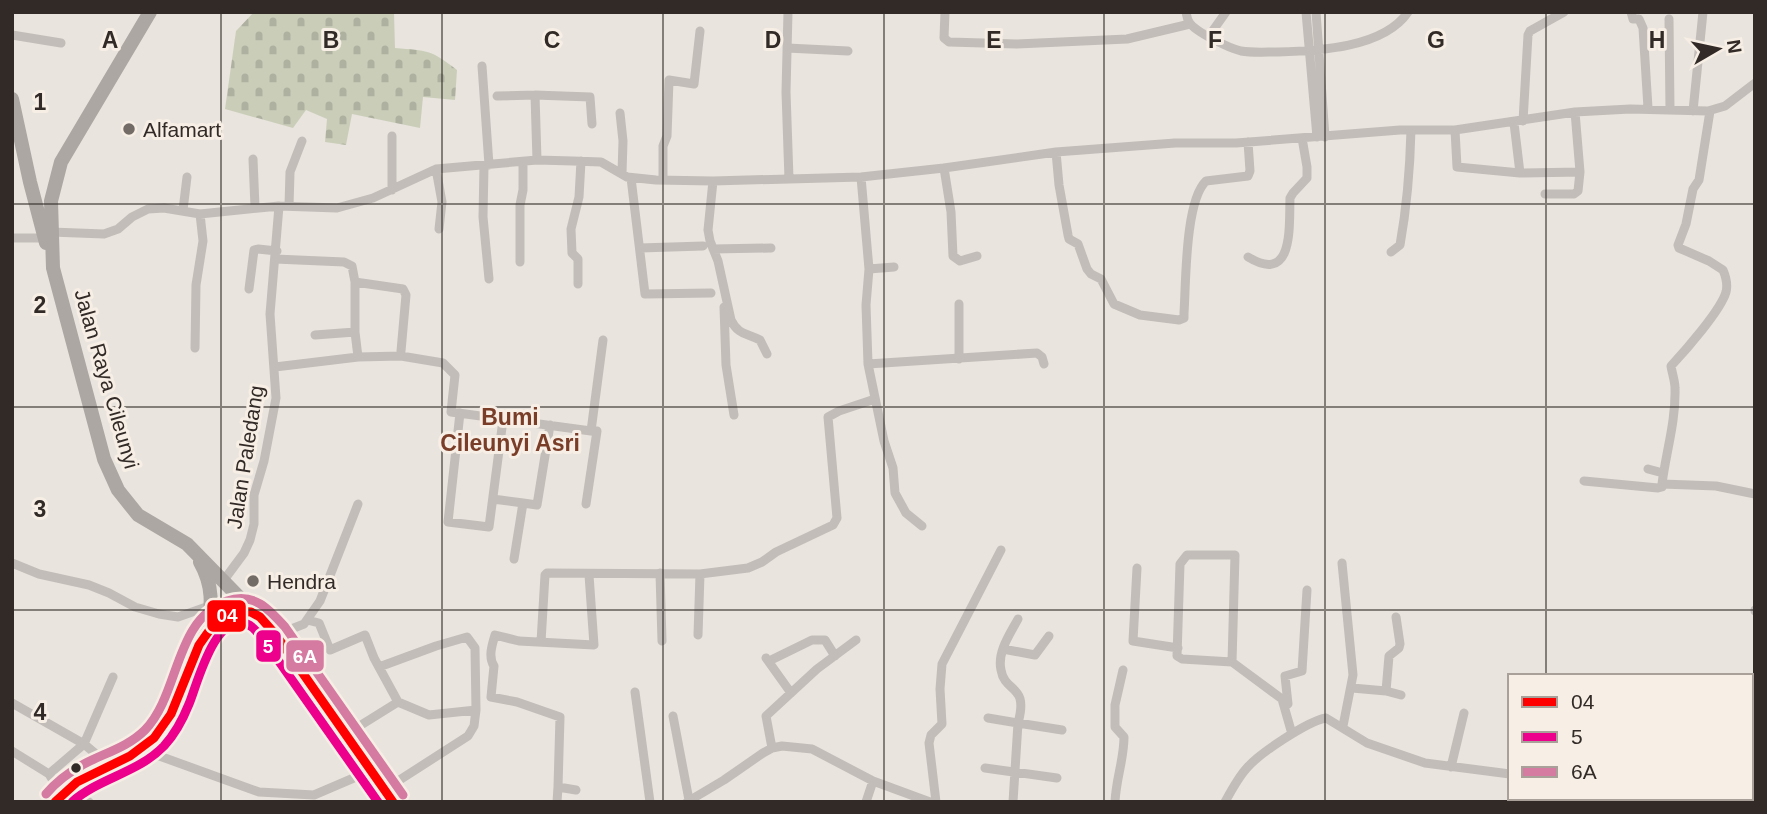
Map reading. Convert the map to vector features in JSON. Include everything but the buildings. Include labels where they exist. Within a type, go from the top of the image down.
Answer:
[{"type":"highway","points":[[48,235],[51,201],[61,162],[150,12]]},
{"type":"highway","name":"Jalan Raya Cileunyi","points":[[12,99],[30,182],[48,235],[53,268],[104,459],[112,478],[126,503],[138,515],[187,544],[258,615],[275,635],[388,796]]},
{"type":"highway","points":[[30,182],[40,186],[55,182]]},
{"type":"highway","points":[[60,795],[73,783],[140,749],[164,726],[206,632],[212,605],[207,575],[187,544]]},
{"type":"highway","points":[[206,632],[217,619],[232,612],[246,611],[258,615]]},
{"type":"street","points":[[788,12],[789,179]]},
{"type":"street","points":[[945,12],[944,38],[949,42],[1017,44],[1127,38],[1190,24]]},
{"type":"street","points":[[1186,12],[1190,24],[1242,51],[1315,51],[1362,43],[1387,30],[1408,12]]},
{"type":"street","points":[[1209,36],[1226,12]]},
{"type":"street","points":[[1306,12],[1315,51]]},
{"type":"street","points":[[1316,12],[1315,51],[1321,137]]},
{"type":"street","points":[[1520,173],[1519,122],[1528,35],[1530,30],[1564,12]]},
{"type":"street","points":[[1631,12],[1633,19],[1639,19],[1643,28],[1648,108]]},
{"type":"street","points":[[1693,111],[1703,12]]},
{"type":"street","points":[[1669,19],[1670,110]]},
{"type":"street","points":[[663,180],[669,80],[694,84],[700,31]]},
{"type":"street","points":[[12,35],[61,43]]},
{"type":"street","points":[[787,48],[848,51]]},
{"type":"street","points":[[482,66],[487,165],[483,218],[489,279]]},
{"type":"street","points":[[12,238],[104,234],[118,229],[132,217],[148,209],[183,210],[200,214],[284,206],[337,208],[365,201],[436,169],[537,160],[601,162],[626,176],[663,180],[861,177],[1056,152],[1175,143],[1248,142],[1411,130],[1455,130],[1575,112],[1648,108],[1710,111],[1725,106],[1755,83]]},
{"type":"street","points":[[535,95],[537,160]]},
{"type":"street","points":[[497,96],[590,97],[592,124]]},
{"type":"street","points":[[1584,481],[1662,487],[1674,411],[1675,387],[1671,366],[1706,322],[1727,289],[1723,270],[1678,246],[1686,224],[1693,189],[1699,180],[1710,111]]},
{"type":"street","points":[[1545,194],[1577,193],[1580,172],[1575,112]]},
{"type":"street","points":[[620,113],[626,176],[640,248],[645,294],[711,293]]},
{"type":"street","points":[[1391,252],[1400,246],[1405,222],[1410,186],[1411,130]]},
{"type":"street","points":[[1455,130],[1457,167],[1520,173],[1580,172]]},
{"type":"street","points":[[391,190],[392,136]]},
{"type":"street","points":[[1248,257],[1258,263],[1267,264],[1278,263],[1283,257],[1287,246],[1290,198],[1307,178],[1302,138]]},
{"type":"street","name":"Jalan Paledang","points":[[224,580],[244,553],[254,524],[254,495],[264,461],[276,398],[270,314],[276,255],[290,172],[302,141]]},
{"type":"street","points":[[1056,152],[1069,239],[1078,244],[1087,269],[1103,281],[1114,303],[1140,315],[1179,320],[1184,318],[1191,224],[1199,190],[1206,181],[1248,176],[1248,142]]},
{"type":"street","points":[[253,159],[256,208]]},
{"type":"street","points":[[578,284],[578,259],[572,253],[571,229],[579,197],[581,161]]},
{"type":"street","points":[[520,262],[523,162]]},
{"type":"street","points":[[944,168],[951,212],[953,256],[960,261],[977,256]]},
{"type":"street","points":[[436,169],[442,202],[439,229]]},
{"type":"street","points":[[183,210],[187,177]]},
{"type":"street","points":[[861,177],[869,269],[866,305],[868,364],[884,441],[893,468],[895,492],[906,513],[922,526]]},
{"type":"street","points":[[713,181],[708,230],[718,261],[724,298],[726,365],[734,415]]},
{"type":"street","points":[[195,348],[196,285],[203,241],[200,214]]},
{"type":"street","points":[[640,248],[703,246]]},
{"type":"street","points":[[713,249],[771,248]]},
{"type":"street","points":[[249,289],[254,250],[344,262],[352,266],[358,357]]},
{"type":"street","points":[[869,269],[894,267]]},
{"type":"street","points":[[355,282],[404,289],[406,295],[401,351]]},
{"type":"street","points":[[724,298],[735,328],[742,334],[758,338],[767,354]]},
{"type":"street","points":[[959,304],[959,359]]},
{"type":"street","points":[[315,335],[355,332]]},
{"type":"street","points":[[591,430],[603,340]]},
{"type":"street","points":[[868,364],[1037,353],[1044,363]]},
{"type":"street","points":[[275,367],[358,357],[401,356],[443,363],[455,376],[451,412],[597,431],[586,504]]},
{"type":"street","points":[[541,642],[547,573],[700,574],[748,568],[836,523],[828,417],[875,400]]},
{"type":"street","points":[[460,414],[447,522],[489,527],[503,419]]},
{"type":"street","points":[[493,499],[537,505],[550,425]]},
{"type":"street","points":[[1648,469],[1663,473]]},
{"type":"street","points":[[1662,484],[1716,486],[1755,494]]},
{"type":"street","points":[[514,559],[523,503]]},
{"type":"street","points":[[275,635],[297,628],[307,620],[320,601],[358,504]]},
{"type":"street","points":[[673,716],[688,801],[772,748],[789,746],[812,749],[873,781],[933,802],[929,743],[931,735],[942,724],[942,664],[1001,550]]},
{"type":"street","points":[[1232,662],[1235,555],[1191,554],[1183,558],[1180,564],[1177,656],[1181,659],[1232,662],[1281,698],[1292,734]]},
{"type":"street","points":[[12,563],[39,575],[72,580],[99,589],[135,607],[159,614],[178,617],[212,605]]},
{"type":"street","points":[[1342,563],[1353,675],[1343,726]]},
{"type":"street","points":[[1137,568],[1133,641],[1178,648]]},
{"type":"street","points":[[660,573],[662,641]]},
{"type":"street","points":[[698,635],[700,574]]},
{"type":"street","points":[[557,802],[561,717],[517,702],[491,697],[494,666],[491,661],[491,648],[495,635],[541,642],[594,645],[589,575]]},
{"type":"street","points":[[1286,713],[1288,702],[1285,676],[1302,671],[1307,590]]},
{"type":"street","points":[[1386,691],[1389,656],[1400,644],[1396,617]]},
{"type":"street","points":[[1013,802],[1018,723],[1022,705],[1019,693],[1001,673],[1003,649],[1018,619]]},
{"type":"street","points":[[307,620],[319,623],[330,650],[365,635],[398,702],[429,715],[476,710]]},
{"type":"street","points":[[1003,649],[1035,655],[1049,636]]},
{"type":"street","points":[[379,667],[467,637],[475,648],[474,726],[468,736],[388,796]]},
{"type":"street","points":[[791,694],[767,659],[813,640],[825,640],[835,656]]},
{"type":"street","points":[[772,748],[766,716],[856,640]]},
{"type":"street","points":[[1115,802],[1116,785],[1124,754],[1124,737],[1115,727],[1115,705],[1123,670]]},
{"type":"street","points":[[49,774],[85,744],[113,677]]},
{"type":"street","points":[[1352,688],[1401,695]]},
{"type":"street","points":[[635,692],[650,802]]},
{"type":"street","points":[[12,702],[85,744],[109,765]]},
{"type":"street","points":[[345,735],[398,702]]},
{"type":"street","points":[[1451,767],[1464,713]]},
{"type":"street","points":[[988,718],[1062,730]]},
{"type":"street","points":[[1225,802],[1246,768],[1292,734],[1313,721],[1326,718],[1367,743],[1425,763],[1508,774]]},
{"type":"street","points":[[140,749],[245,788],[278,797],[315,798],[370,771]]},
{"type":"street","points":[[12,751],[49,774],[60,795],[89,802]]},
{"type":"street","points":[[985,768],[1057,778]]},
{"type":"street","points":[[866,802],[873,781]]},
{"type":"street","points":[[558,788],[576,790]]},
{"type":"green space","points":[[254,12],[394,12],[395,48],[428,52],[457,70],[455,100],[423,97],[420,128],[352,114],[346,145],[325,142],[327,119],[306,110],[293,128],[225,109],[236,31]]},
{"type":"transit line","name":"6A","points":[[46,794],[73,770],[124,745],[145,730],[165,697],[179,659],[197,624],[210,611],[227,601],[245,599],[267,608],[285,627],[403,795]]},
{"type":"transit line","name":"04","points":[[55,802],[77,782],[130,756],[154,738],[171,714],[199,645],[216,621],[236,611],[251,612],[260,617],[276,635],[393,802]]},
{"type":"transit line","name":"5","points":[[72,802],[94,787],[142,763],[164,746],[184,715],[209,652],[226,628],[236,623],[250,625],[260,635],[378,802]]},
{"type":"place","name":"Alfamart","points":[[129,129]]},
{"type":"place","name":"Hendra","points":[[253,581]]},
{"type":"district","name":"Bumi Cileunyi Asri","points":[[510,430]]}]
